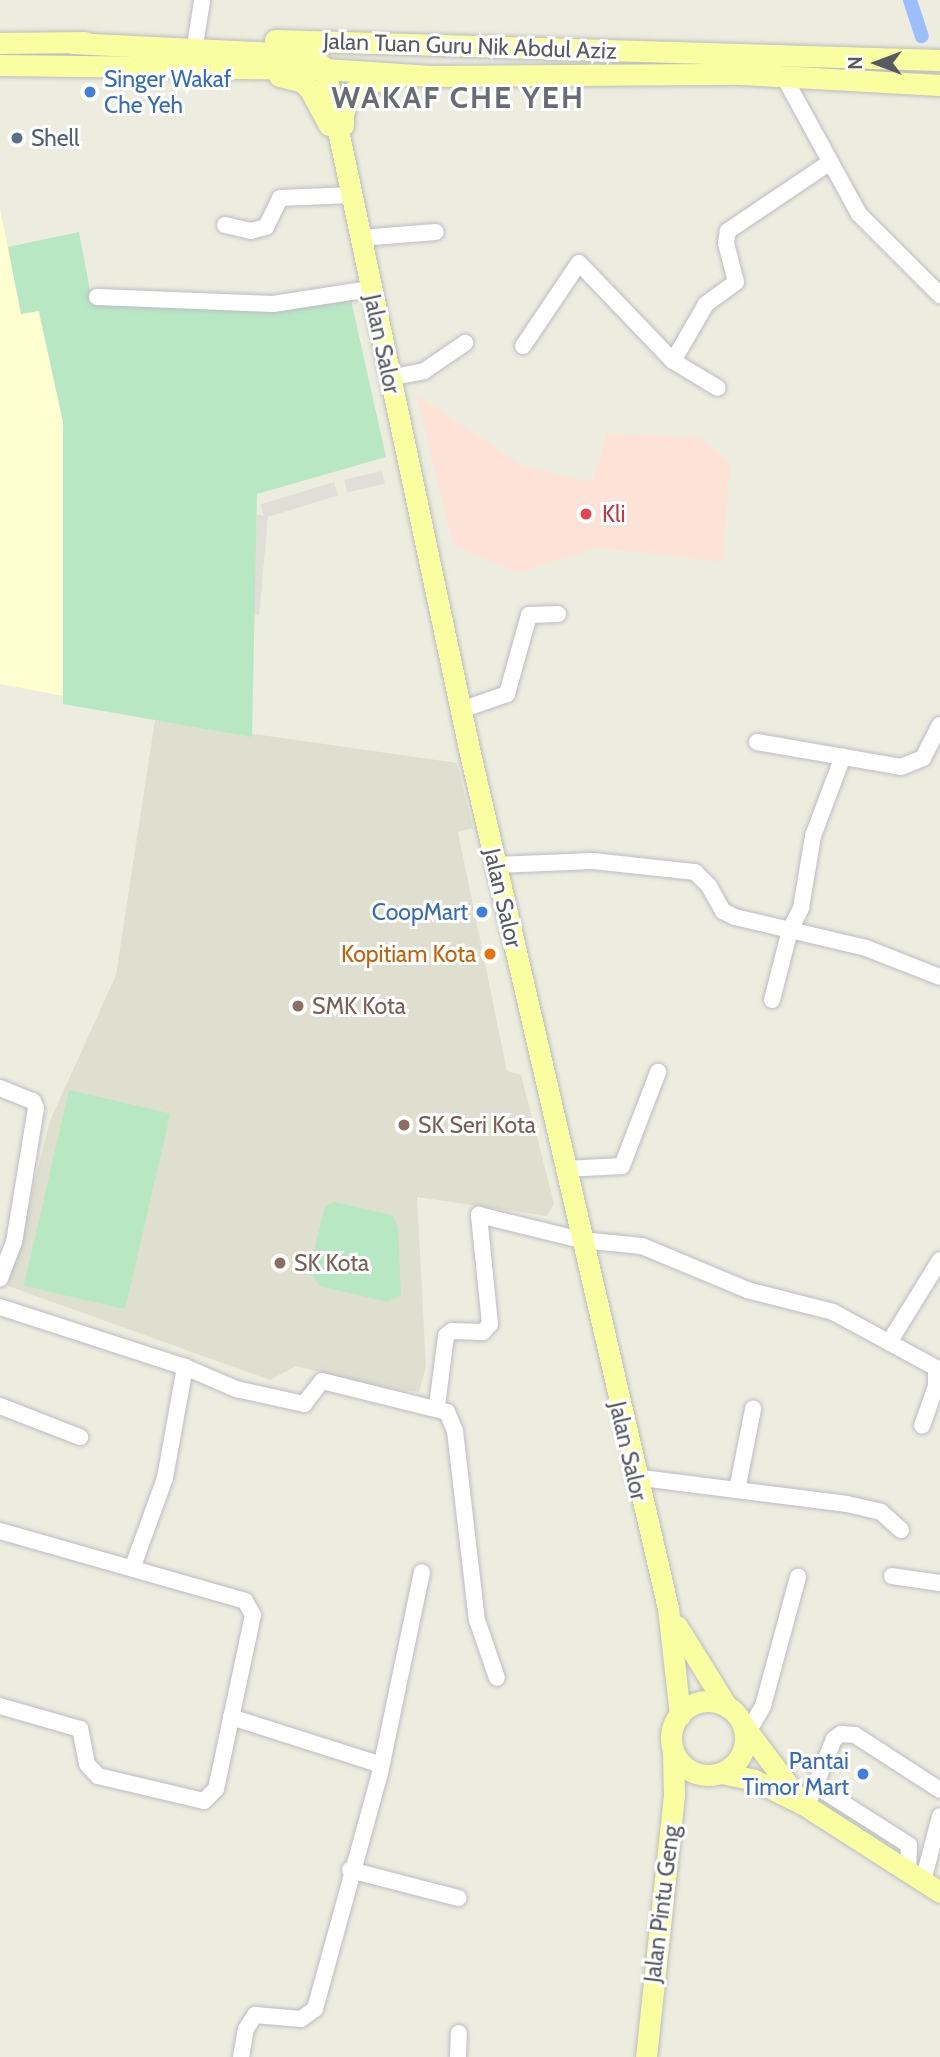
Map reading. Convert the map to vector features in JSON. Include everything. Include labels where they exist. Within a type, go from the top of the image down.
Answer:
[{"type":"main road","name":"Jalan Tuan Guru Nik Abdul Aziz","points":[[0,43],[196,39],[367,42],[502,50],[940,60]]},
{"type":"main road","points":[[72,43],[296,54],[325,69],[338,56],[347,54],[502,50]]},
{"type":"main road","name":"Jalan Tuan Guru Nik Abdul Aziz","points":[[0,65],[325,69],[431,76],[784,76],[940,85]]},
{"type":"main road","points":[[202,67],[301,81],[317,99],[329,125]]},
{"type":"main road","name":"Jalan Salor","points":[[325,69],[321,88],[329,125],[350,190]]},
{"type":"main road","name":"Jalan Salor","points":[[325,69],[461,710],[634,1477],[668,1608],[680,1715]]},
{"type":"main road","points":[[343,148],[342,113],[352,92],[372,82],[431,76]]},
{"type":"main road","name":"Jalan Salor","points":[[668,1608],[709,1683],[727,1707]]},
{"type":"main road","points":[[809,1799],[754,1780],[722,1773],[698,1774],[678,1761],[671,1738],[680,1715],[697,1703],[727,1707],[809,1799],[924,1882]]},
{"type":"main road","points":[[722,1773],[732,1767],[744,1747],[745,1728]]},
{"type":"main road","name":"Jalan Pintu Geng","points":[[646,2057],[660,1897],[671,1824],[673,1750]]},
{"type":"main road","points":[[671,1824],[698,1774]]},
{"type":"street","points":[[196,39],[202,0]]},
{"type":"street","points":[[784,76],[859,214],[940,295]]},
{"type":"street","points":[[673,361],[706,304],[736,282],[726,243],[728,231],[829,163]]},
{"type":"street","points":[[225,225],[251,231],[266,227],[280,198],[350,190]]},
{"type":"street","points":[[360,238],[436,232]]},
{"type":"street","points":[[523,346],[579,263],[673,361],[718,388]]},
{"type":"street","points":[[97,297],[274,304],[370,289]]},
{"type":"street","points":[[389,378],[424,371],[465,343]]},
{"type":"street","points":[[461,710],[506,694],[528,615],[558,614]]},
{"type":"street","points":[[757,742],[888,766],[912,765],[930,748],[940,725]]},
{"type":"street","points":[[772,1000],[790,930],[801,908],[813,836],[843,756]]},
{"type":"street","points":[[496,865],[593,861],[695,872],[709,886],[723,911],[866,948],[940,977]]},
{"type":"street","points":[[565,1169],[622,1166],[658,1072]]},
{"type":"street","points":[[0,1088],[33,1101],[36,1108],[14,1242],[0,1278]]},
{"type":"street","points":[[437,1406],[446,1336],[452,1331],[483,1332],[489,1324],[479,1215],[580,1240],[642,1246],[747,1290],[833,1312],[936,1368],[936,1386],[922,1426]]},
{"type":"street","points":[[890,1341],[940,1261]]},
{"type":"street","points":[[0,1307],[185,1367],[236,1389],[300,1404],[308,1402],[322,1381],[400,1403],[437,1406],[453,1422],[477,1620],[497,1678]]},
{"type":"street","points":[[133,1566],[164,1478],[185,1367]]},
{"type":"street","points":[[0,1405],[80,1437]]},
{"type":"street","points":[[737,1490],[753,1409]]},
{"type":"street","points":[[634,1477],[881,1512],[901,1530]]},
{"type":"street","points":[[0,1531],[133,1566],[245,1601],[250,1607],[252,1628],[216,1789],[204,1801],[98,1776],[88,1764],[80,1729],[0,1706]]},
{"type":"street","points":[[242,2057],[246,2029],[255,2015],[301,2018],[315,2008],[350,1870],[381,1765],[422,1572]]},
{"type":"street","points":[[892,1576],[940,1583]]},
{"type":"street","points":[[745,1728],[763,1706],[798,1577]]},
{"type":"street","points":[[231,1717],[381,1765]]},
{"type":"street","points":[[809,1799],[834,1739],[846,1734],[940,1790]]},
{"type":"street","points":[[924,1882],[940,1816]]},
{"type":"street","points":[[350,1870],[458,1898]]},
{"type":"street","points":[[458,2057],[459,2033]]},
{"type":"shaded area","points":[[0,208],[21,314],[38,310],[63,422],[64,696],[0,684]]},
{"type":"shaded area","points":[[79,232],[92,301],[272,309],[351,300],[386,457],[257,494],[252,737],[63,704],[63,422],[39,311],[21,314],[8,247]]},
{"type":"shaded area","name":"Kli","points":[[416,394],[523,466],[592,482],[607,434],[700,437],[730,462],[723,562],[598,548],[517,573],[453,545]]},
{"type":"shaded area","points":[[382,471],[385,484],[347,492],[344,480]]},
{"type":"shaded area","points":[[334,482],[338,495],[264,518],[260,505]]},
{"type":"shaded area","points":[[257,515],[268,516],[259,616],[248,615]]},
{"type":"shaded area","points":[[155,720],[457,763],[473,828],[458,832],[507,1071],[521,1075],[554,1203],[547,1216],[417,1197],[426,1367],[419,1392],[384,1388],[296,1366],[270,1380],[8,1286],[50,1121],[116,975]]},
{"type":"shaded area","points":[[69,1090],[170,1113],[125,1309],[24,1286]]},
{"type":"shaded area","points":[[334,1202],[392,1215],[398,1227],[401,1295],[388,1302],[320,1286],[309,1271],[325,1206]]},
{"type":"waterway","points":[[910,0],[922,36]]},
{"type":"place","name":"Singer Wakaf Che Yeh","points":[[90,92]]},
{"type":"place","name":"Shell","points":[[17,138]]},
{"type":"place","name":"Kli","points":[[586,514]]},
{"type":"place","name":"CoopMart","points":[[482,912]]},
{"type":"place","name":"Kopitiam Kota","points":[[490,954]]},
{"type":"place","name":"SMK Kota","points":[[298,1006]]},
{"type":"place","name":"SK Seri Kota","points":[[404,1125]]},
{"type":"place","name":"SK Kota","points":[[280,1263]]},
{"type":"place","name":"Pantai Timor Mart","points":[[863,1774]]},
{"type":"district","name":"WAKAF CHE YEH","points":[[458,98]]}]
